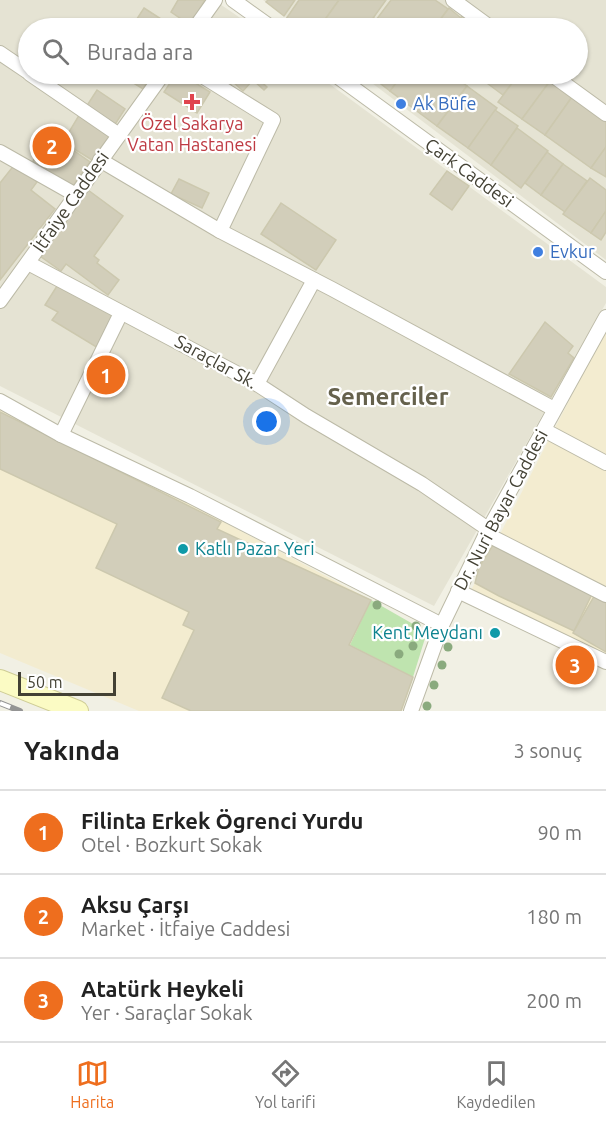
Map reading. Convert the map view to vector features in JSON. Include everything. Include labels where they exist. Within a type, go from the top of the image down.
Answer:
[{"type":"main road","points":[[0,680],[78,711]]},
{"type":"street","points":[[202,18],[215,0]]},
{"type":"street","points":[[233,0],[258,18]]},
{"type":"street","points":[[459,2],[479,18]]},
{"type":"street","points":[[0,53],[18,65]]},
{"type":"street","points":[[45,84],[119,135]]},
{"type":"street","name":"İtfaiye Caddesi","points":[[0,301],[156,84]]},
{"type":"street","points":[[216,84],[273,120],[220,231]]},
{"type":"street","name":"Çark Caddesi","points":[[348,84],[606,272]]},
{"type":"street","points":[[565,84],[606,114]]},
{"type":"street","points":[[0,152],[76,195]]},
{"type":"street","points":[[100,160],[220,231],[554,410]]},
{"type":"street","name":"Saraçlar Sk.","points":[[28,262],[256,384],[422,484],[487,532],[606,595]]},
{"type":"street","points":[[256,384],[314,280]]},
{"type":"street","points":[[61,435],[122,313]]},
{"type":"street","name":"Dr. Nuri Bayar Caddesi","points":[[411,711],[442,625],[487,532],[606,316]]},
{"type":"street","points":[[0,401],[61,435],[190,496],[442,625]]},
{"type":"street","points":[[544,430],[606,463]]},
{"type":"street","points":[[458,591],[606,662]]},
{"type":"shaded area","points":[[0,0],[214,0],[240,18],[18,18],[18,84],[330,84],[606,287],[606,303],[434,606],[0,386]]},
{"type":"shaded area","points":[[263,0],[606,0],[606,260],[373,84],[588,84],[588,18],[287,18]]},
{"type":"shaded area","points":[[606,329],[606,667],[466,600]]},
{"type":"shaded area","points":[[0,403],[371,600],[413,677],[402,711],[139,711],[0,653]]},
{"type":"green space","points":[[371,600],[427,632],[413,677],[350,645]]},
{"type":"building","points":[[178,0],[205,0],[194,18],[180,18],[171,12]]},
{"type":"building","points":[[268,0],[295,0],[284,16],[266,2]]},
{"type":"building","points":[[299,0],[339,0],[326,18],[287,18]]},
{"type":"building","points":[[339,0],[386,0],[373,18],[326,18]]},
{"type":"building","points":[[391,0],[435,0],[448,9],[441,18],[378,18]]},
{"type":"building","points":[[144,8],[160,18],[138,18]]},
{"type":"building","points":[[449,8],[461,18],[442,18]]},
{"type":"building","points":[[135,84],[146,84],[143,89]]},
{"type":"building","name":"Özel Sakarya Vatan Hastanesi","points":[[169,84],[197,84],[210,92],[197,113],[164,92]]},
{"type":"building","points":[[235,84],[249,84],[243,91]]},
{"type":"building","points":[[257,84],[264,84],[267,87],[264,90]]},
{"type":"building","points":[[381,84],[395,84],[390,91]]},
{"type":"building","points":[[395,84],[464,84],[467,86],[437,126],[390,91]]},
{"type":"building","points":[[488,84],[511,84],[503,95]]},
{"type":"building","points":[[512,84],[548,84],[522,119],[498,102]]},
{"type":"building","points":[[548,84],[554,84],[572,97],[545,135],[522,119]]},
{"type":"building","points":[[467,86],[497,108],[468,148],[437,126]]},
{"type":"building","points":[[97,90],[125,109],[114,126],[86,107]]},
{"type":"building","points":[[572,97],[606,121],[606,147],[591,168],[545,135]]},
{"type":"building","points":[[495,110],[518,126],[491,165],[468,148]]},
{"type":"building","points":[[81,112],[112,133],[92,160],[63,142]]},
{"type":"building","points":[[517,128],[548,151],[521,188],[491,165]]},
{"type":"building","points":[[43,129],[90,162],[71,189],[32,165]]},
{"type":"building","points":[[606,147],[606,177],[591,168]]},
{"type":"building","points":[[547,152],[563,164],[541,195],[525,183]]},
{"type":"building","points":[[15,164],[37,182],[31,190],[55,209],[0,280],[0,183]]},
{"type":"building","points":[[563,164],[587,181],[565,212],[541,195]]},
{"type":"building","points":[[447,171],[469,186],[452,210],[430,194]]},
{"type":"building","points":[[590,178],[606,190],[606,211],[591,233],[563,214]]},
{"type":"building","points":[[179,179],[209,193],[202,208],[171,194]]},
{"type":"building","points":[[88,190],[123,216],[94,256],[99,260],[97,263],[119,280],[108,295],[66,264],[61,271],[40,256]]},
{"type":"building","points":[[281,203],[336,240],[316,270],[261,234]]},
{"type":"building","points":[[606,211],[606,232],[601,240],[591,233]]},
{"type":"building","points":[[57,286],[115,315],[98,348],[52,320],[58,312],[45,305]]},
{"type":"building","points":[[545,322],[573,346],[568,353],[574,358],[551,397],[509,374]]},
{"type":"building","name":"Katlı Pazar Yeri","points":[[0,412],[221,522],[217,529],[371,600],[349,645],[413,677],[401,711],[191,711],[162,698],[194,630],[183,625],[189,612],[96,568],[117,524],[0,469]]},
{"type":"building","points":[[495,542],[593,592],[574,631],[475,583],[479,567]]},
{"type":"building","points":[[596,593],[606,598],[606,652],[573,633]]},
{"type":"railway","points":[[0,703],[20,711]]},
{"type":"place","name":"Özel Sakarya Vatan Hastanesi","points":[[192,102]]},
{"type":"place","name":"Ak Büfe","points":[[401,104]]},
{"type":"place","name":"Aksu Çarşı","points":[[52,146]]},
{"type":"place","name":"Evkur","points":[[538,252]]},
{"type":"place","name":"Filinta Erkek Ögrenci Yurdu","points":[[106,375]]},
{"type":"place","name":"Katlı Pazar Yeri","points":[[183,549]]},
{"type":"place","name":"Kent Meydanı","points":[[495,633]]},
{"type":"place","name":"Atatürk Heykeli","points":[[575,665]]},
{"type":"district","name":"Semerciler","points":[[388,397]]}]
